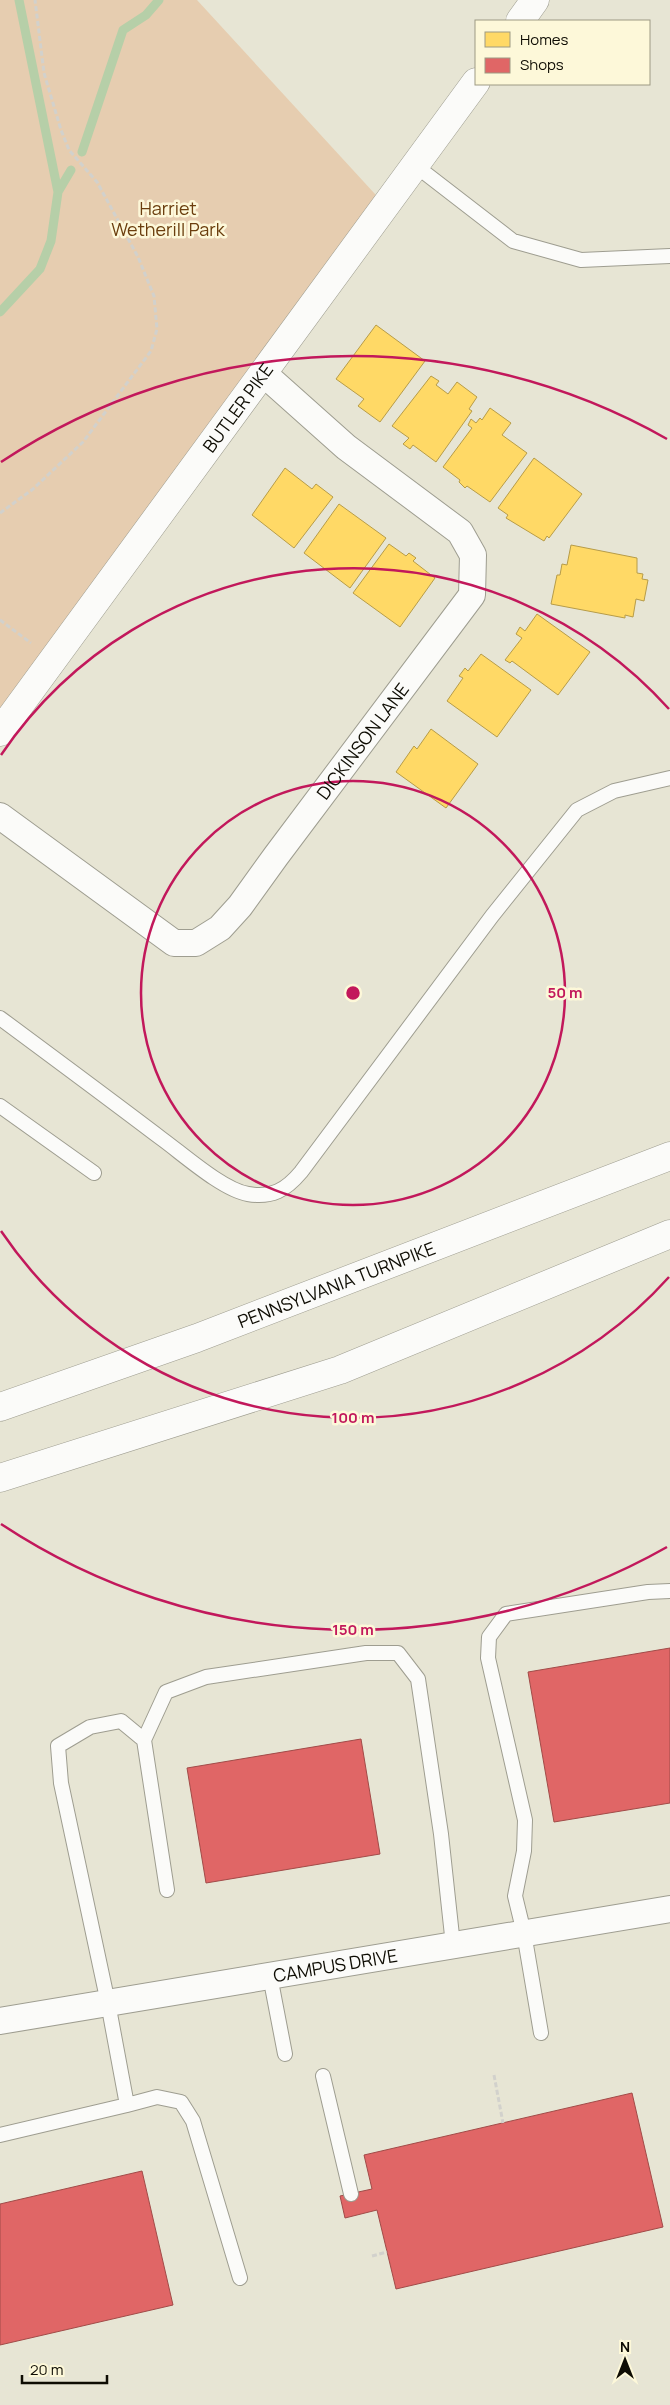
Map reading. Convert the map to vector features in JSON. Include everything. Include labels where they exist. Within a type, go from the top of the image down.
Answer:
[{"type":"main road","points":[[521,20],[535,0]]},
{"type":"main road","name":"BUTLER PIKE","points":[[0,732],[475,83]]},
{"type":"main road","name":"PENNSYLVANIA TURNPIKE","points":[[0,1407],[197,1338],[670,1156]]},
{"type":"main road","points":[[0,1478],[340,1370],[670,1234]]},
{"type":"street","name":"DICKINSON LANE","points":[[0,816],[174,943],[196,943],[220,928],[240,906],[472,595],[473,555],[460,532],[346,447],[264,373]]},
{"type":"street","name":"CAMPUS DRIVE","points":[[0,2021],[670,1909]]},
{"type":"lane","points":[[416,166],[512,241],[581,260],[670,256]]},
{"type":"lane","points":[[0,1018],[198,1166],[232,1189],[248,1194],[278,1193],[290,1186],[301,1172],[492,916],[577,810],[614,791],[670,778]]},
{"type":"lane","points":[[0,1106],[94,1173]]},
{"type":"lane","points":[[541,2033],[524,1933],[515,1896],[524,1851],[525,1820],[488,1658],[489,1637],[506,1614],[648,1592],[670,1591]]},
{"type":"lane","points":[[167,1890],[144,1740],[166,1692],[206,1677],[366,1653],[398,1653],[418,1679],[441,1834],[453,1945]]},
{"type":"lane","points":[[127,2104],[108,2003],[61,1784],[58,1746],[90,1727],[121,1721],[144,1740]]},
{"type":"lane","points":[[270,1976],[285,2054]]},
{"type":"lane","points":[[323,2076],[351,2194]]},
{"type":"lane","points":[[0,2135],[157,2096],[181,2102],[192,2121],[240,2278]]},
{"type":"path","points":[[0,513],[33,489],[82,442],[151,351],[157,329],[154,296],[138,257],[97,182],[69,150],[61,130],[44,73],[35,0]]},
{"type":"path","points":[[0,620],[54,659]]},
{"type":"path","points":[[494,2075],[503,2123]]},
{"type":"path","points":[[372,2256],[387,2252]]},
{"type":"green space","name":"Harriet Wetherill Park","points":[[0,0],[197,0],[386,206],[0,732]]},
{"type":"building: Homes","points":[[376,325],[425,361],[380,422],[358,406],[364,399],[336,379]]},
{"type":"building: Homes","points":[[431,376],[439,381],[436,385],[448,394],[457,382],[477,397],[469,409],[472,411],[436,462],[413,445],[410,449],[403,444],[409,438],[392,426]]},
{"type":"building: Homes","points":[[490,408],[511,423],[502,435],[527,453],[490,502],[467,486],[465,488],[459,482],[460,480],[443,467],[472,428],[468,425],[471,419],[476,423],[480,418],[482,420]]},
{"type":"building: Homes","points":[[534,458],[582,494],[549,538],[547,536],[544,541],[506,518],[508,515],[498,508]]},
{"type":"building: Homes","points":[[285,468],[312,489],[316,484],[333,497],[294,548],[252,515]]},
{"type":"building: Homes","points":[[339,504],[386,538],[350,588],[304,553]]},
{"type":"building: Homes","points":[[389,544],[406,556],[409,553],[416,558],[413,561],[435,578],[400,627],[353,593]]},
{"type":"building: Homes","points":[[571,545],[637,558],[637,573],[643,574],[642,579],[648,580],[644,601],[636,599],[633,617],[625,615],[625,618],[551,604],[557,575],[560,575],[562,564],[567,565]]},
{"type":"building: Homes","points":[[537,614],[590,652],[558,695],[512,661],[510,663],[505,660],[522,638],[516,634],[520,627],[525,631]]},
{"type":"building: Homes","points":[[481,654],[531,690],[497,737],[447,701],[463,678],[459,676],[465,668],[468,671]]},
{"type":"building: Homes","points":[[431,729],[478,764],[446,808],[396,772],[414,746],[417,749]]},
{"type":"building: Shops","points":[[670,1648],[670,1803],[554,1822],[528,1672]]},
{"type":"building: Shops","points":[[361,1739],[380,1854],[206,1883],[187,1768]]},
{"type":"building: Shops","points":[[632,2093],[663,2227],[396,2289],[377,2210],[345,2218],[340,2196],[372,2189],[364,2155]]},
{"type":"building: Shops","points":[[142,2171],[173,2305],[0,2345],[0,2204]]},
{"type":"waterway","points":[[19,0],[58,192]]},
{"type":"waterway","points":[[82,152],[123,30],[146,15],[159,0]]},
{"type":"waterway","points":[[0,312],[40,269],[51,241],[58,192],[71,170]]}]
